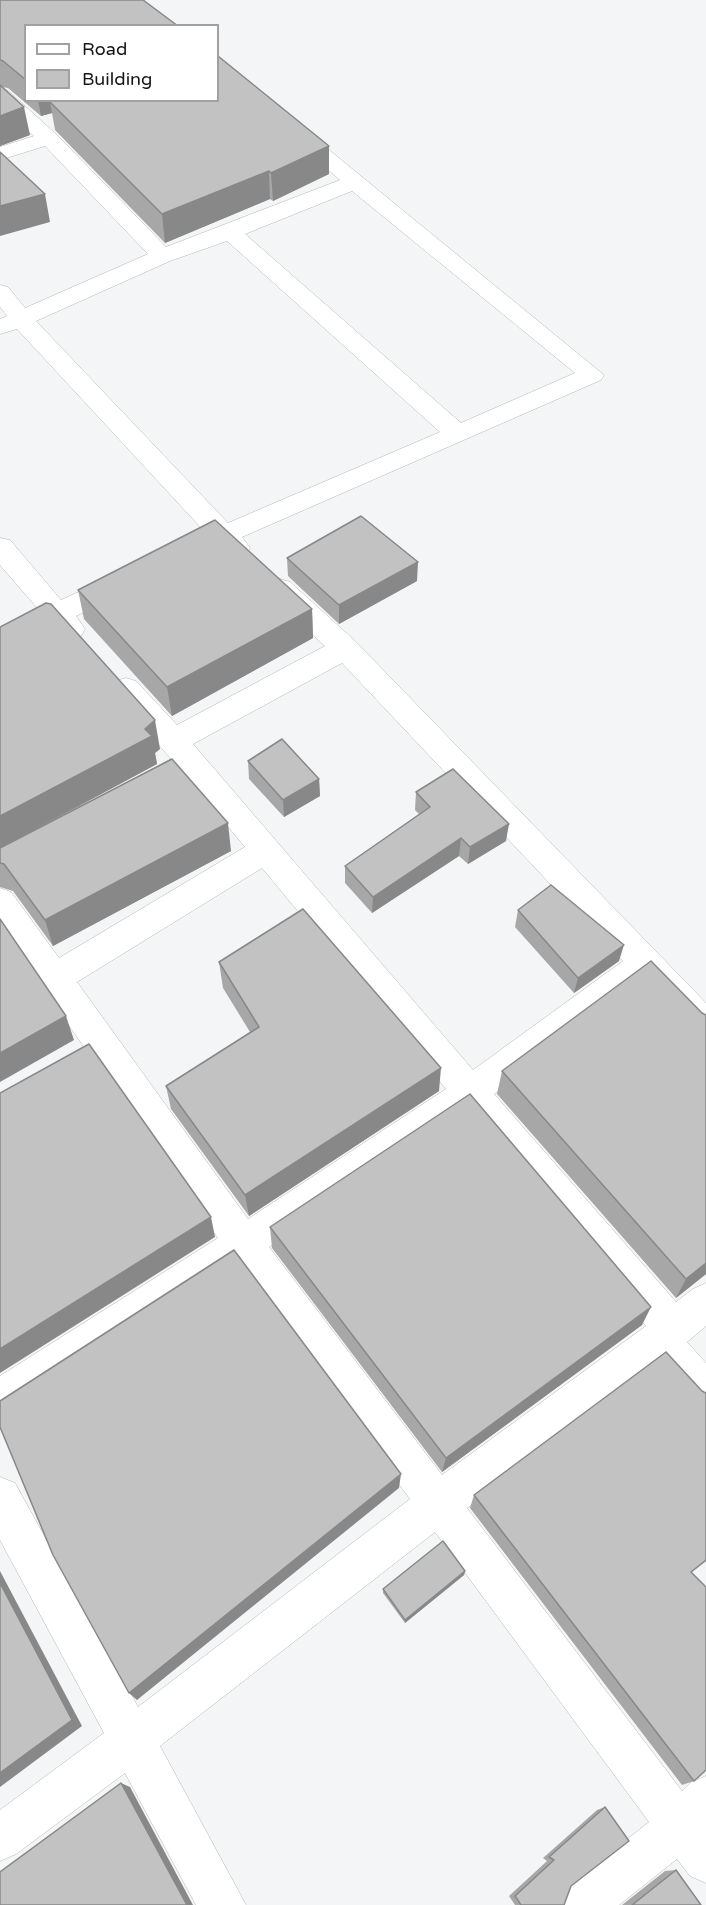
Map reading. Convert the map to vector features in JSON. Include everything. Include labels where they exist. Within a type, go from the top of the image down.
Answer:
[{"type":"street","points":[[0,94],[48,129],[162,256]]},
{"type":"street","points":[[170,559],[221,534],[458,435],[592,375],[274,115]]},
{"type":"street","points":[[0,154],[48,129]]},
{"type":"street","points":[[11,324],[162,256],[230,232],[355,182]]},
{"type":"street","points":[[230,232],[458,435]]},
{"type":"street","points":[[0,292],[11,324],[221,534],[345,648],[706,1026]]},
{"type":"street","points":[[0,547],[57,614],[182,752],[470,1092],[666,1335],[706,1392]]},
{"type":"street","points":[[0,641],[139,574]]},
{"type":"street","points":[[151,784],[182,752],[345,648]]},
{"type":"street","points":[[55,978],[266,850]]},
{"type":"street","points":[[0,901],[55,978],[87,1054],[243,1243],[440,1503],[698,1828],[582,1905]]},
{"type":"street","points":[[0,1399],[243,1243],[470,1092],[646,962]]},
{"type":"street","points":[[0,1839],[440,1503],[666,1335],[706,1302]]},
{"type":"street","points":[[0,1498],[222,1905]]},
{"type":"building","points":[[0,0],[143,0],[175,24],[24,24],[24,78],[0,60]]},
{"type":"building","points":[[219,57],[329,146],[271,173],[269,171],[162,214],[50,102],[219,102]]},
{"type":"building","points":[[0,85],[24,107],[0,116]]},
{"type":"building","points":[[0,152],[45,194],[0,206]]},
{"type":"building","points":[[361,516],[418,562],[339,605],[287,558]]},
{"type":"building","points":[[215,520],[312,609],[167,687],[78,590]]},
{"type":"building","points":[[46,603],[51,604],[155,720],[145,729],[152,736],[0,816],[0,627]]},
{"type":"building","points":[[282,739],[319,779],[283,800],[248,761]]},
{"type":"building","points":[[172,759],[228,823],[45,920],[4,864],[0,863],[0,848]]},
{"type":"building","points":[[453,769],[509,824],[470,847],[461,838],[373,897],[345,866],[430,807],[416,792]]},
{"type":"building","points":[[551,885],[624,945],[578,978],[518,910]]},
{"type":"building","points":[[303,909],[441,1068],[245,1195],[166,1086],[259,1027],[219,962]]},
{"type":"building","points":[[0,919],[66,1016],[0,1053]]},
{"type":"building","points":[[651,961],[706,1015],[706,1263],[686,1279],[502,1071]]},
{"type":"building","points":[[89,1044],[211,1217],[0,1349],[0,1093]]},
{"type":"building","points":[[470,1094],[651,1307],[446,1458],[270,1227]]},
{"type":"building","points":[[234,1250],[401,1474],[129,1693],[53,1555],[0,1427],[0,1401]]},
{"type":"building","points":[[666,1352],[706,1393],[706,1560],[691,1572],[706,1587],[706,1770],[694,1781],[474,1495]]},
{"type":"building","points":[[443,1541],[465,1571],[405,1620],[383,1589]]},
{"type":"building","points":[[0,1583],[72,1720],[0,1773]]},
{"type":"building","points":[[121,1783],[187,1905],[0,1905],[0,1872]]},
{"type":"building","points":[[605,1807],[629,1841],[571,1886],[564,1905],[521,1905],[515,1896],[554,1860],[549,1857]]},
{"type":"building","points":[[676,1870],[701,1905],[632,1905]]}]
